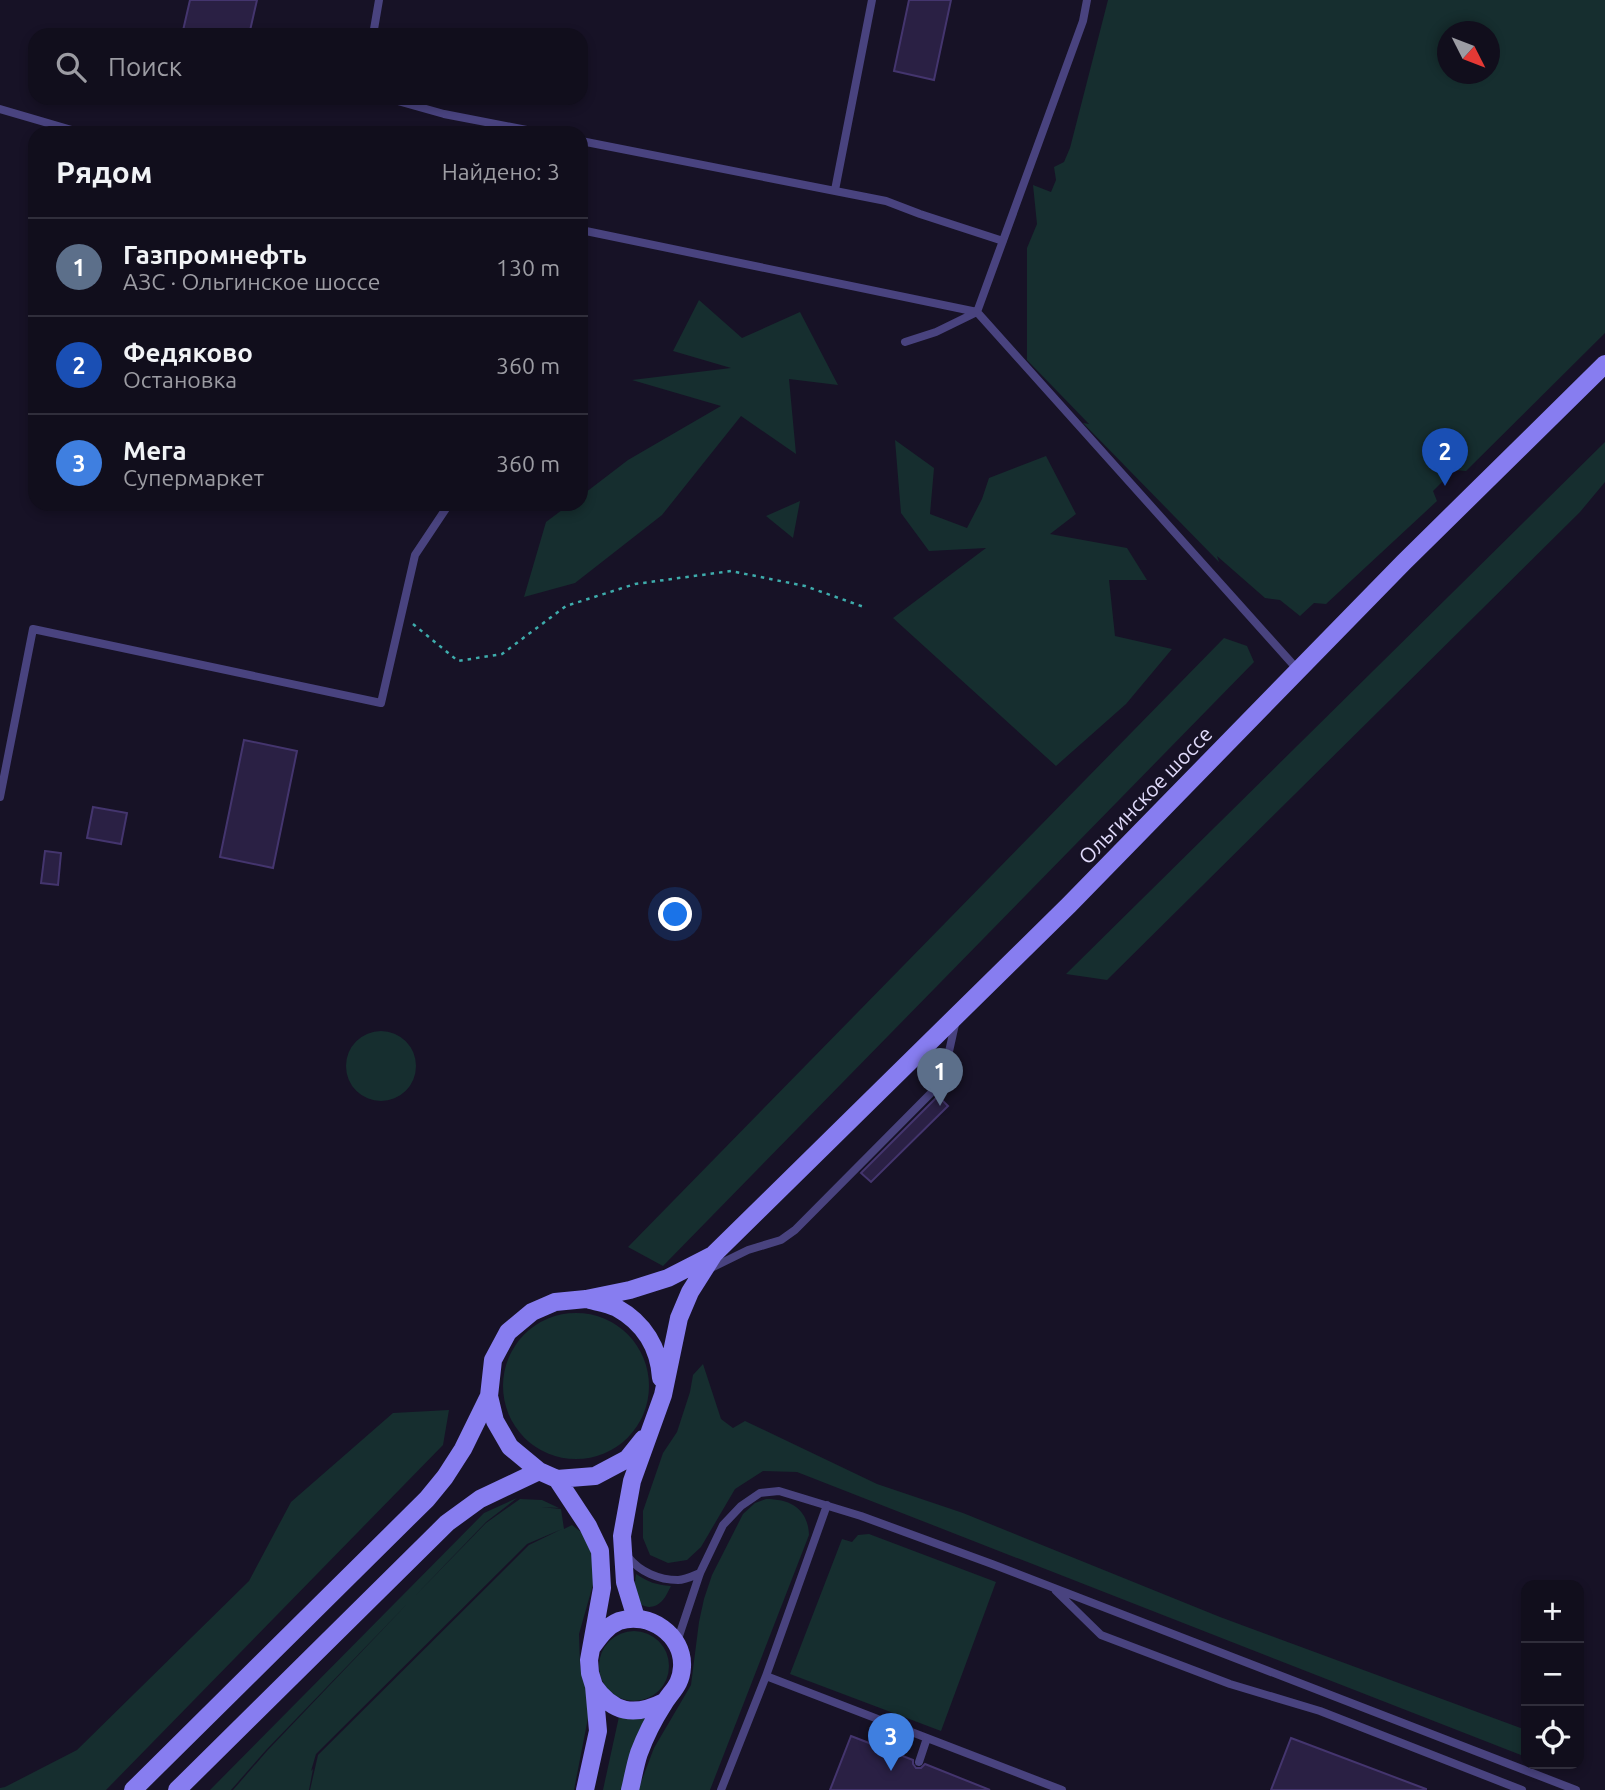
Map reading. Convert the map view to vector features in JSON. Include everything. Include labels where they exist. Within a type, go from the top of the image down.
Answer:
[{"type":"main road","name":"Ольгинское шоссе","points":[[714,1254],[1069,905],[1404,562],[1605,365]]},
{"type":"main road","points":[[636,1618],[625,1582],[622,1536],[632,1481],[663,1395],[679,1318],[690,1292],[714,1254]]},
{"type":"main road","points":[[133,1790],[427,1499],[463,1449],[489,1396],[493,1360],[508,1332],[532,1312],[555,1302],[630,1290],[668,1278],[714,1254]]},
{"type":"main road","points":[[586,1299],[616,1307],[652,1340],[660,1363],[663,1395]]},
{"type":"main road","points":[[489,1396],[495,1421],[510,1447],[539,1471],[557,1479],[594,1476],[626,1459],[653,1425]]},
{"type":"main road","points":[[177,1790],[447,1523],[480,1499],[539,1471]]},
{"type":"main road","points":[[557,1479],[588,1526],[600,1551],[602,1588],[589,1660],[598,1731],[585,1790]]},
{"type":"main road","points":[[592,1647],[603,1632],[618,1622],[636,1618],[660,1625],[677,1642],[682,1658],[681,1679],[664,1702],[639,1754],[630,1790]]},
{"type":"main road","points":[[594,1686],[603,1699],[617,1708],[633,1712],[649,1710],[664,1702]]},
{"type":"lane","points":[[374,28],[379,0]]},
{"type":"lane","points":[[835,190],[872,0]]},
{"type":"lane","points":[[905,342],[936,332],[977,312],[1083,21],[1087,0]]},
{"type":"lane","points":[[412,105],[506,126]]},
{"type":"lane","points":[[0,109],[58,126]]},
{"type":"lane","points":[[588,142],[886,201],[1003,241]]},
{"type":"lane","points":[[588,231],[977,312],[1298,670]]},
{"type":"lane","points":[[0,797],[33,629],[380,703],[415,555],[444,511]]},
{"type":"lane","points":[[702,1273],[748,1250],[781,1240],[795,1230],[936,1088],[944,1074],[957,1016]]},
{"type":"lane","points":[[677,1642],[700,1573],[723,1525],[741,1506],[760,1493],[779,1490],[861,1516],[1054,1588],[1576,1790]]},
{"type":"lane","points":[[721,1790],[766,1676],[827,1506]]},
{"type":"lane","points":[[623,1552],[636,1567],[657,1577],[681,1580],[700,1573]]},
{"type":"lane","points":[[1054,1588],[1101,1636],[1230,1684],[1320,1710],[1522,1790]]},
{"type":"lane","points":[[766,1676],[1062,1790]]},
{"type":"lane","points":[[919,1762],[927,1738]]},
{"type":"path","points":[[400,614],[457,660],[502,654],[566,606],[635,584],[731,571],[806,586],[864,607]]},
{"type":"green space","points":[[1108,0],[1605,0],[1605,333],[1466,471],[1454,470],[1433,491],[1437,501],[1326,604],[1314,603],[1300,616],[1280,600],[1265,598],[1217,556],[1219,562],[1083,423],[1089,424],[1027,360],[1027,248],[1037,224],[1033,185],[1051,192],[1056,180],[1054,167],[1064,162],[1070,148]]},
{"type":"green space","points":[[699,300],[742,338],[800,312],[838,385],[789,379],[796,454],[741,416],[662,515],[575,583],[524,597],[546,522],[561,511],[588,511],[588,491],[628,460],[721,406],[632,380],[731,368],[673,351]]},
{"type":"green space","points":[[895,440],[934,468],[930,514],[967,528],[989,478],[1046,456],[1076,514],[1050,534],[1127,548],[1147,580],[1109,580],[1115,636],[1172,649],[1126,704],[1056,766],[893,618],[986,548],[929,551],[901,513]]},
{"type":"green space","points":[[1605,442],[1605,482],[1580,512],[1107,980],[1066,974]]},
{"type":"green space","points":[[800,501],[793,538],[766,516]]},
{"type":"green space","points":[[1224,638],[1247,646],[1254,662],[663,1266],[628,1247]]},
{"type":"green space","points":[[374,1031],[388,1031],[401,1037],[410,1046],[416,1066],[414,1079],[406,1091],[388,1101],[374,1101],[361,1095],[352,1086],[346,1073],[346,1059],[352,1046],[361,1037]]},
{"type":"green space","points":[[576,1313],[604,1319],[628,1334],[643,1358],[649,1386],[643,1414],[628,1438],[604,1453],[576,1459],[548,1453],[524,1438],[509,1414],[503,1386],[509,1358],[524,1334],[548,1319]]},
{"type":"green space","points":[[703,1364],[721,1419],[733,1428],[745,1421],[877,1484],[963,1513],[1220,1617],[1521,1728],[1521,1755],[797,1472],[763,1471],[735,1489],[701,1547],[687,1560],[668,1563],[650,1555],[643,1538],[643,1511],[663,1453],[677,1432],[693,1375]]},
{"type":"green space","points":[[449,1410],[443,1445],[106,1790],[0,1790],[77,1750],[249,1581],[291,1502],[393,1413]]},
{"type":"green space","points":[[517,1498],[486,1522],[413,1598],[486,1523],[520,1499],[542,1500],[559,1508],[541,1507],[561,1509],[564,1529],[572,1525],[589,1538],[595,1551],[594,1581],[579,1634],[580,1666],[588,1692],[588,1718],[574,1790],[310,1790],[318,1755],[529,1545],[562,1529],[527,1544],[316,1754],[309,1790],[233,1790],[408,1603],[267,1749],[231,1790],[210,1790],[484,1513]]},
{"type":"green space","points":[[766,1499],[784,1501],[797,1508],[806,1519],[809,1535],[710,1790],[638,1790],[654,1748],[691,1685],[699,1622],[712,1575],[743,1514],[755,1503]]},
{"type":"green space","points":[[869,1534],[996,1582],[941,1731],[790,1674],[842,1539],[852,1542],[858,1535]]},
{"type":"green space","points":[[636,1574],[652,1583],[671,1586],[659,1604],[648,1607],[638,1601],[635,1591]]},
{"type":"green space","points":[[634,1631],[659,1641],[669,1666],[659,1691],[634,1701],[609,1691],[599,1666],[609,1641]]},
{"type":"green space","points":[[620,1712],[649,1718],[624,1790],[603,1790]]},
{"type":"building","points":[[190,0],[257,0],[251,28],[184,28]]},
{"type":"building","points":[[909,0],[951,0],[934,80],[894,71]]},
{"type":"building","points":[[244,740],[297,751],[273,868],[220,857]]},
{"type":"building","points":[[93,807],[127,813],[121,844],[87,838]]},
{"type":"building","points":[[45,851],[61,853],[58,885],[41,883]]},
{"type":"building","points":[[938,1096],[948,1106],[871,1182],[861,1173]]},
{"type":"building","points":[[851,1736],[913,1760],[916,1768],[925,1764],[990,1790],[830,1790]]},
{"type":"building","points":[[1291,1738],[1426,1789],[1426,1790],[1271,1790]]},
{"type":"place","name":"Федяково","points":[[1445,486]]},
{"type":"place","name":"Газпромнефть","points":[[940,1106]]},
{"type":"place","name":"Мега","points":[[891,1771]]}]
